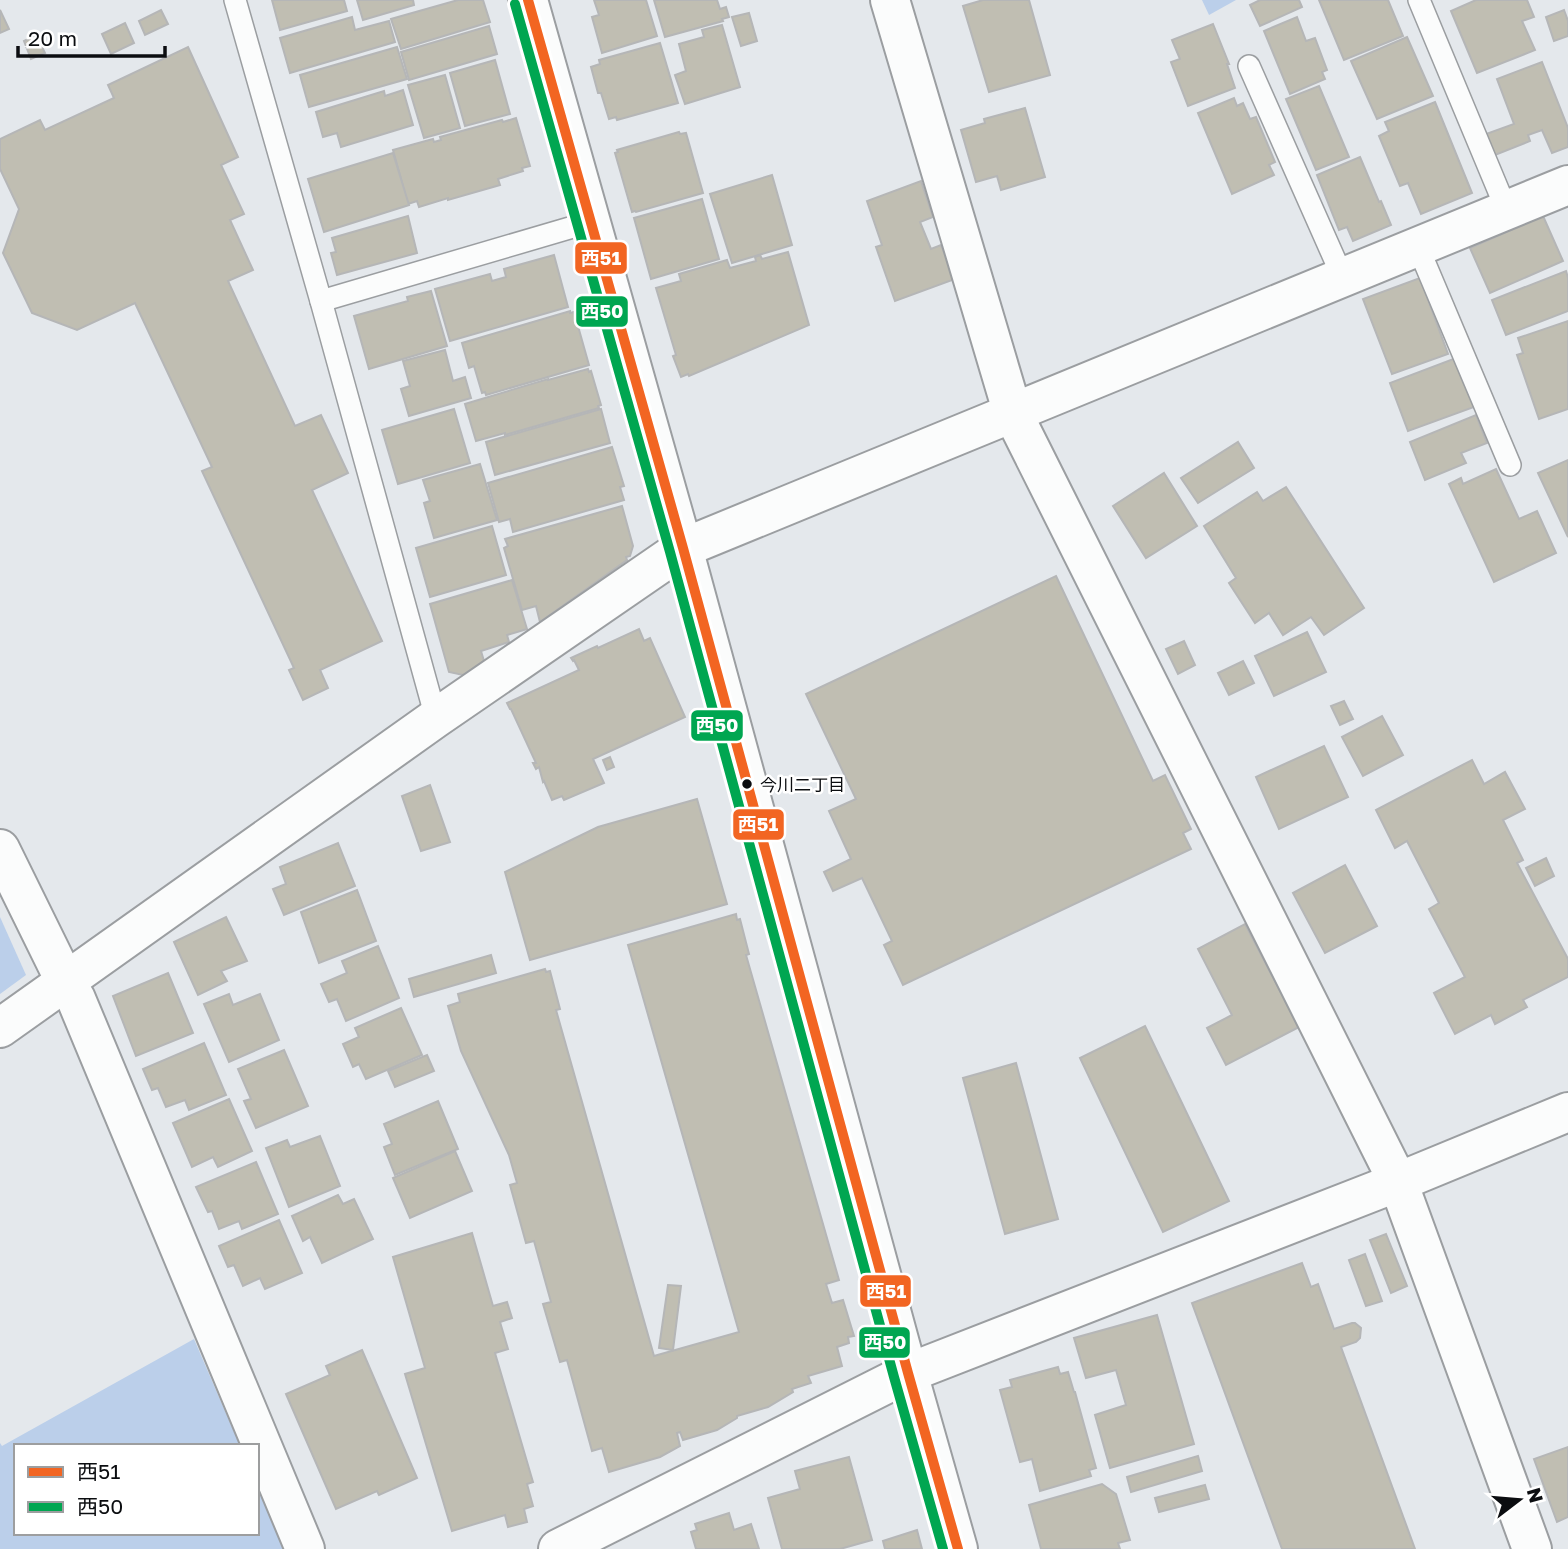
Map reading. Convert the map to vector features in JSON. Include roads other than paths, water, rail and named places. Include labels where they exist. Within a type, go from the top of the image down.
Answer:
[{"type":"street","points":[[528,0],[683,548],[958,1549]]},
{"type":"street","points":[[890,0],[1013,414],[1398,1182],[1532,1549]]},
{"type":"street","points":[[0,1028],[436,718],[683,548],[1568,185]]},
{"type":"street","points":[[0,849],[76,999],[305,1549]]},
{"type":"street","points":[[558,1549],[908,1374],[1398,1182],[1568,1112]]},
{"type":"lane","points":[[235,0],[436,718]]},
{"type":"lane","points":[[1419,0],[1507,211]]},
{"type":"lane","points":[[1249,66],[1343,278]]},
{"type":"lane","points":[[321,301],[590,222]]},
{"type":"lane","points":[[1418,247],[1510,465]]},
{"type":"place","name":"今川二丁目","points":[[747,784]]}]
